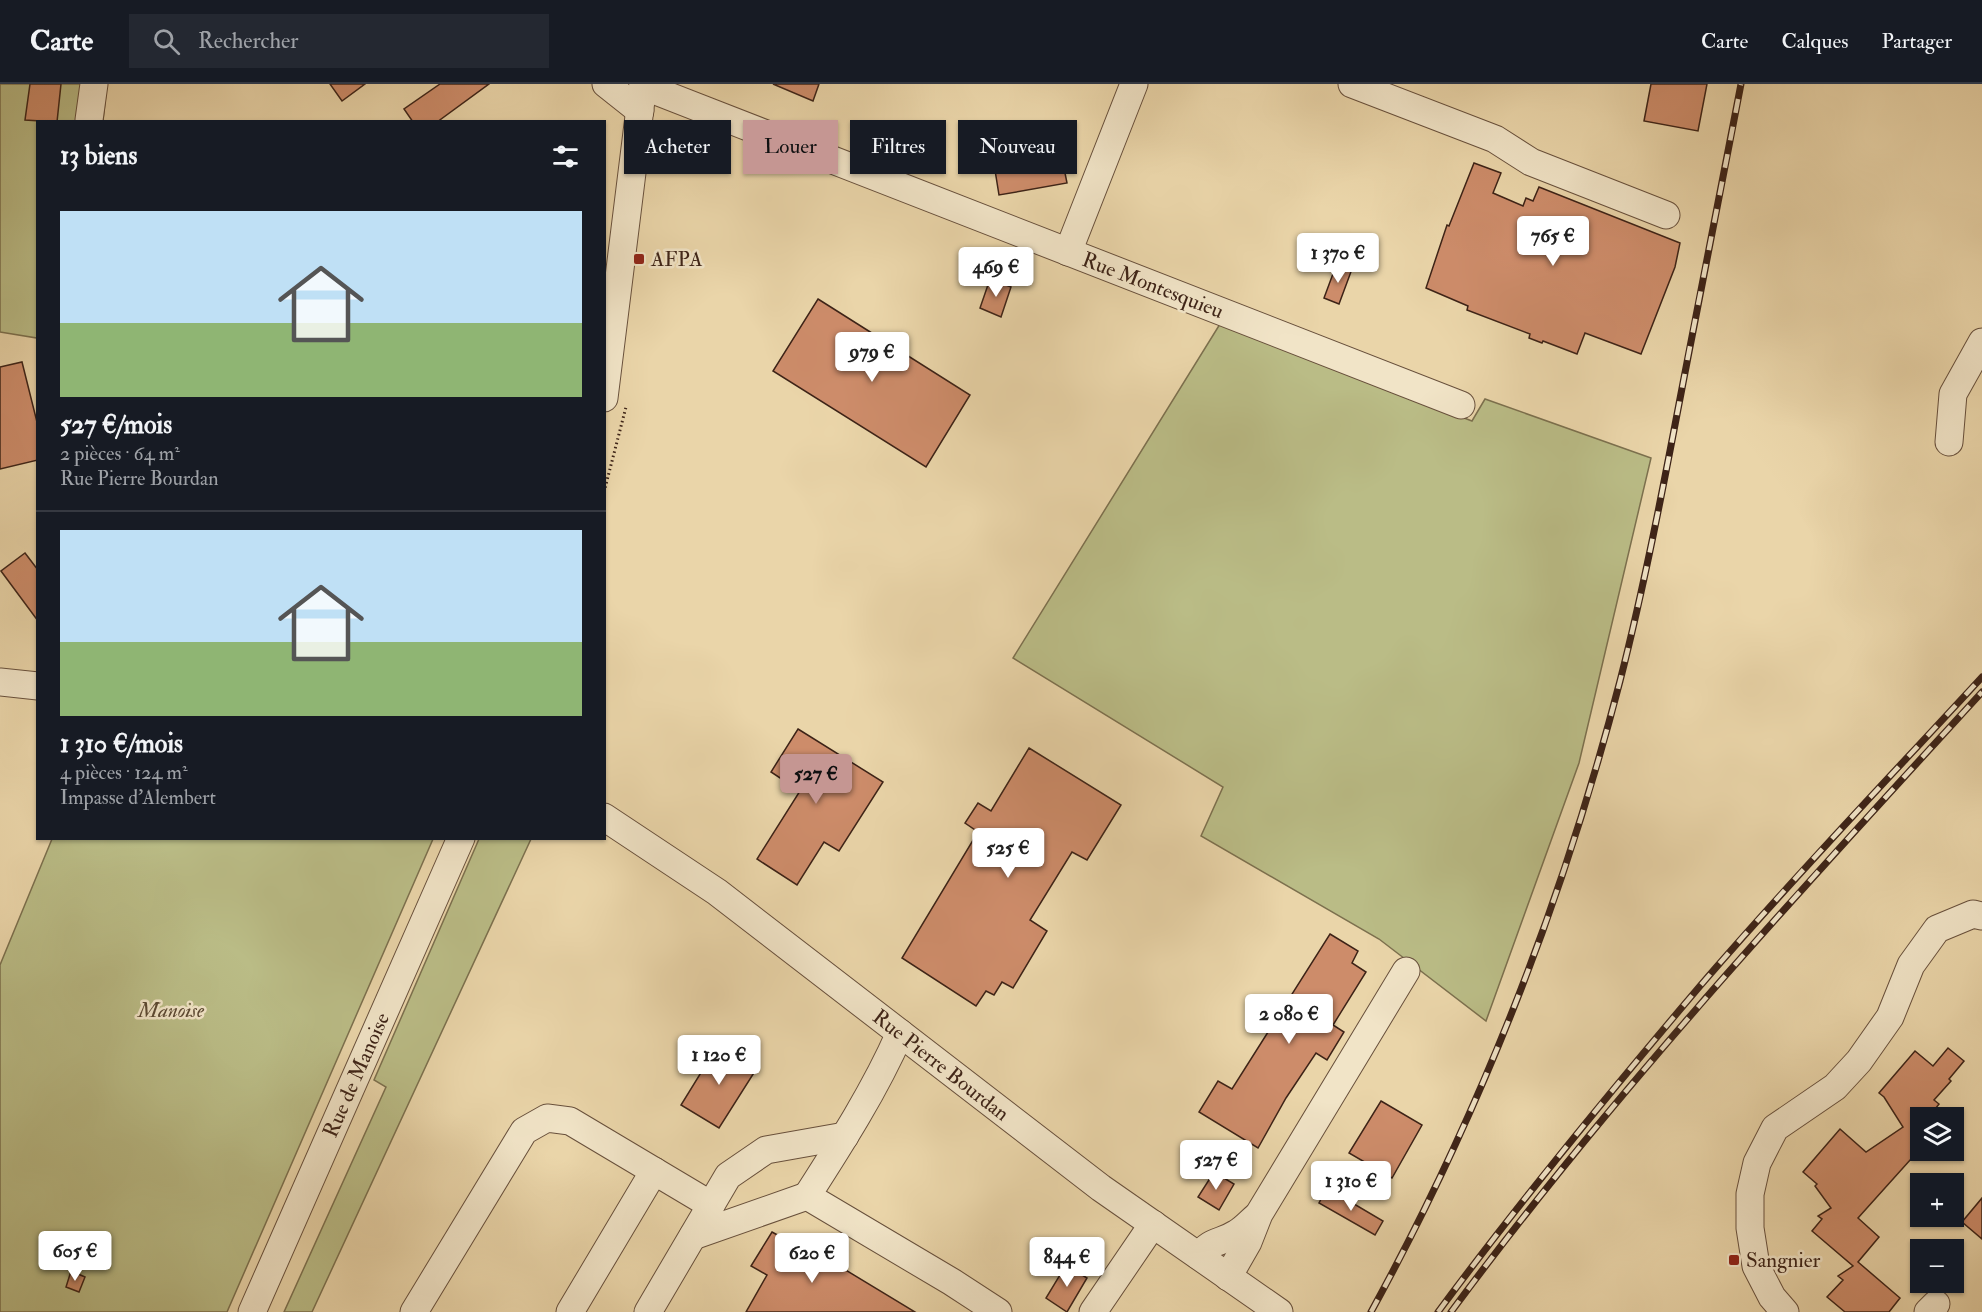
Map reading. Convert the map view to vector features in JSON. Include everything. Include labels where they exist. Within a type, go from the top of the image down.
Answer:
[{"type":"street","points":[[89,120],[94,84]]},
{"type":"street","name":"Rue Montesquieu","points":[[606,84],[642,94],[1068,252],[1461,405]]},
{"type":"street","points":[[1068,252],[1134,84]]},
{"type":"street","points":[[1352,84],[1496,139],[1532,162],[1666,215]]},
{"type":"street","points":[[606,382],[642,94]]},
{"type":"street","points":[[1949,442],[1953,394],[1982,342]]},
{"type":"street","points":[[0,682],[36,686]]},
{"type":"street","name":"Rue Pierre Bourdan","points":[[606,817],[717,892],[1101,1188],[1280,1312]]},
{"type":"street","name":"Rue de Manoise","points":[[252,1312],[460,840]]},
{"type":"street","points":[[1785,1312],[1772,1298],[1756,1266],[1750,1228],[1750,1194],[1757,1163],[1775,1128],[1835,1087],[1859,1061],[1890,1017],[1911,964],[1937,929],[1973,914],[1982,916]]},
{"type":"street","points":[[1228,1277],[1248,1242],[1259,1214],[1406,972]]},
{"type":"street","points":[[693,1236],[807,1196],[845,1136],[900,1033]]},
{"type":"street","points":[[414,1312],[524,1131],[547,1118],[570,1121],[711,1205]]},
{"type":"street","points":[[648,1312],[728,1176],[766,1150],[845,1136]]},
{"type":"street","points":[[570,1312],[654,1171]]},
{"type":"street","points":[[807,1196],[998,1312]]},
{"type":"street","points":[[1199,1256],[1207,1245],[1238,1233],[1259,1214]]},
{"type":"street","points":[[1093,1312],[1162,1229],[1219,1229],[1238,1233]]},
{"type":"green space","points":[[0,84],[107,84],[103,120],[36,120],[36,338],[0,332]]},
{"type":"green space","points":[[1220,324],[1472,421],[1485,399],[1651,458],[1579,763],[1486,1021],[1379,939],[1201,836],[1223,787],[1013,658]]},
{"type":"green space","name":"Manoise","points":[[52,840],[433,840],[227,1312],[0,1312],[0,965]]},
{"type":"green space","points":[[479,840],[531,840],[312,1312],[284,1312],[386,1087],[374,1080]]},
{"type":"building","points":[[30,84],[61,84],[57,120],[25,120]]},
{"type":"building","points":[[330,84],[365,84],[342,101]]},
{"type":"building","points":[[440,84],[489,84],[440,120],[412,120],[404,109]]},
{"type":"building","points":[[773,84],[819,84],[813,101]]},
{"type":"building","points":[[1651,84],[1707,84],[1698,131],[1644,121]]},
{"type":"building","points":[[1474,163],[1501,173],[1493,193],[1523,206],[1526,198],[1533,201],[1539,187],[1680,243],[1675,267],[1641,354],[1585,333],[1577,354],[1529,338],[1530,334],[1467,310],[1468,306],[1426,288],[1447,225],[1449,226]]},
{"type":"building","points":[[996,174],[1065,174],[1067,183],[999,195]]},
{"type":"building","points":[[1337,263],[1352,269],[1339,304],[1324,298]]},
{"type":"building","points":[[990,279],[1011,287],[1001,317],[980,308]]},
{"type":"building","points":[[818,299],[970,395],[926,467],[773,371]]},
{"type":"building","points":[[22,362],[36,418],[36,460],[0,469],[0,367]]},
{"type":"building","points":[[25,553],[36,567],[36,618],[1,571]]},
{"type":"building","points":[[798,729],[883,782],[839,851],[824,842],[797,885],[757,859],[800,791],[771,772]]},
{"type":"building","points":[[1029,748],[1121,805],[1087,860],[1072,852],[1030,920],[1047,931],[1013,988],[1002,982],[994,995],[986,991],[976,1006],[902,958],[978,832],[965,823],[978,803],[991,811]]},
{"type":"building","points":[[1330,934],[1358,951],[1352,963],[1366,972],[1333,1025],[1344,1032],[1327,1060],[1316,1053],[1286,1098],[1258,1148],[1199,1112],[1218,1081],[1232,1089]]},
{"type":"building","points":[[718,1045],[757,1068],[719,1128],[681,1105]]},
{"type":"building","points":[[1948,1048],[1964,1061],[1949,1079],[1951,1081],[1934,1100],[1939,1104],[1937,1107],[1910,1107],[1910,1160],[1858,1218],[1879,1237],[1858,1262],[1900,1298],[1889,1312],[1845,1312],[1827,1297],[1843,1280],[1838,1276],[1853,1266],[1812,1231],[1822,1219],[1818,1216],[1831,1208],[1815,1186],[1817,1184],[1803,1172],[1840,1129],[1866,1152],[1903,1127],[1879,1093],[1915,1051],[1933,1066]]},
{"type":"building","points":[[1381,1101],[1422,1125],[1392,1178],[1349,1153]]},
{"type":"building","points":[[1214,1172],[1234,1184],[1219,1210],[1198,1197]]},
{"type":"building","points":[[1327,1188],[1383,1221],[1375,1235],[1319,1203]]},
{"type":"building","points":[[1982,1198],[1982,1239],[1964,1224],[1964,1220]]},
{"type":"building","points":[[772,1232],[799,1247],[801,1243],[915,1312],[746,1312],[767,1275],[751,1266]]},
{"type":"building","points":[[1066,1265],[1087,1278],[1067,1312],[1046,1298]]},
{"type":"building","points":[[71,1271],[85,1277],[79,1292],[66,1287]]},
{"type":"railway","points":[[1371,1312],[1411,1237],[1483,1083],[1545,925],[1597,763],[1620,681],[1646,570],[1741,84]]},
{"type":"railway","points":[[1438,1312],[1566,1147],[1734,946],[1982,677]]},
{"type":"railway","points":[[1451,1312],[1576,1151],[1708,995],[1982,692]]},
{"type":"place","name":"AFPA","points":[[639,259]]},
{"type":"place","name":"Sangnier","points":[[1734,1260]]}]
